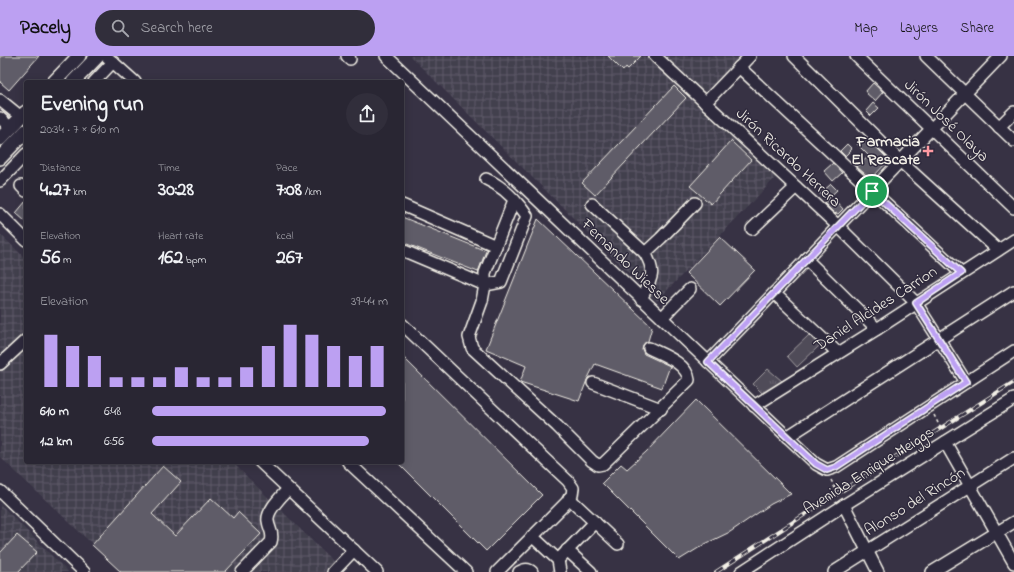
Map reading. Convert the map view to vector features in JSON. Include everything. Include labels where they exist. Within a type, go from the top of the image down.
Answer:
[{"type":"main road","points":[[56,80],[79,56]]},
{"type":"main road","points":[[75,80],[98,56]]},
{"type":"main road","points":[[0,139],[23,114]]},
{"type":"main road","points":[[0,158],[24,133]]},
{"type":"street","name":"Fernando Wiesse","points":[[386,56],[787,437],[816,464],[827,470]]},
{"type":"street","name":"Jirón Ricardo Herrera","points":[[656,56],[838,226],[916,303],[966,382]]},
{"type":"street","points":[[705,103],[750,56]]},
{"type":"street","points":[[794,56],[900,161],[998,250]]},
{"type":"street","name":"Jirón José Olaya","points":[[856,56],[1014,208]]},
{"type":"street","points":[[708,362],[1001,56]]},
{"type":"street","points":[[928,57],[1014,141]]},
{"type":"street","points":[[95,80],[110,59],[133,80]]},
{"type":"street","points":[[739,67],[961,273]]},
{"type":"street","points":[[0,100],[23,114]]},
{"type":"street","points":[[999,127],[1014,112]]},
{"type":"street","points":[[0,118],[11,128]]},
{"type":"street","points":[[0,181],[24,156]]},
{"type":"street","points":[[404,251],[485,285],[501,282],[527,218],[526,214],[514,200],[496,184],[486,179]]},
{"type":"street","points":[[752,229],[796,187]]},
{"type":"street","points":[[514,200],[485,273],[485,285],[482,301],[469,337],[472,348],[598,466],[603,464],[689,380],[678,362],[649,348]]},
{"type":"street","points":[[645,253],[695,203]]},
{"type":"street","points":[[592,204],[645,253],[651,264],[652,276],[641,299]]},
{"type":"street","points":[[404,206],[496,246]]},
{"type":"street","points":[[0,214],[24,238]]},
{"type":"street","name":"Daniel Alcides Carrion","points":[[754,406],[877,329],[1014,240]]},
{"type":"street","points":[[806,259],[877,329]]},
{"type":"street","points":[[662,318],[690,289]]},
{"type":"street","points":[[787,437],[1014,291]]},
{"type":"street","points":[[774,293],[838,353]]},
{"type":"street","points":[[404,326],[568,481],[573,488],[572,495],[497,572]]},
{"type":"street","points":[[0,364],[24,342]]},
{"type":"street","points":[[827,470],[836,467],[1014,351]]},
{"type":"street","points":[[593,383],[661,409]]},
{"type":"street","name":"Avenida Enrique Meiggs","points":[[741,572],[1014,398]]},
{"type":"street","points":[[945,442],[1014,563]]},
{"type":"street","name":"Alonso del Rincón","points":[[834,572],[1014,458]]},
{"type":"street","points":[[262,464],[377,572]]},
{"type":"street","points":[[350,464],[466,572]]},
{"type":"street","points":[[242,572],[271,542],[273,536],[268,521],[268,514],[288,489]]},
{"type":"street","points":[[0,492],[84,572]]},
{"type":"street","points":[[569,498],[618,544]]},
{"type":"street","points":[[844,505],[878,572]]},
{"type":"street","points":[[558,560],[595,522]]},
{"type":"street","points":[[932,572],[1014,522]]},
{"type":"street","points":[[532,536],[558,560],[560,572]]},
{"type":"street","points":[[333,572],[354,550]]},
{"type":"street","points":[[567,550],[591,572]]},
{"type":"street","points":[[519,572],[524,569],[532,572]]},
{"type":"path","points":[[930,406],[941,429],[945,442]]},
{"type":"path","points":[[827,470],[838,493]]},
{"type":"shaded area","points":[[410,56],[647,56],[776,177],[657,301]]},
{"type":"shaded area","points":[[663,56],[743,56],[704,96]]},
{"type":"shaded area","points":[[0,234],[24,257],[24,464],[234,464],[344,572],[122,572],[0,457]]},
{"type":"shaded area","points":[[0,504],[68,572],[0,572]]},
{"type":"green space","points":[[809,335],[819,346],[797,367],[787,356]]},
{"type":"green space","points":[[768,369],[782,381],[763,394],[753,384]]},
{"type":"building","points":[[0,56],[39,56],[9,90],[0,82]]},
{"type":"building","points":[[608,56],[641,56],[628,69],[626,67],[623,71]]},
{"type":"building","points":[[873,83],[883,92],[875,101],[865,92]]},
{"type":"building","points":[[674,86],[686,98],[595,195],[582,183]]},
{"type":"building","points":[[873,103],[879,108],[871,116],[866,111]]},
{"type":"building","points":[[866,137],[889,160],[871,179],[857,167],[869,156],[857,144]]},
{"type":"building","points":[[731,141],[751,160],[711,204],[690,186]]},
{"type":"building","points":[[847,144],[852,149],[845,156],[840,151]]},
{"type":"building","points":[[833,163],[842,173],[833,181],[824,171]]},
{"type":"building","points":[[831,184],[837,190],[826,200],[820,194]]},
{"type":"building","points":[[831,196],[843,209],[838,214],[835,214],[824,203]]},
{"type":"building","points":[[24,203],[24,220],[16,213]]},
{"type":"building","points":[[404,218],[486,251],[478,272],[404,243]]},
{"type":"building","points":[[538,219],[652,327],[648,341],[643,345],[642,349],[644,354],[670,366],[662,388],[595,364],[579,401],[520,382],[526,366],[486,349]]},
{"type":"building","points":[[720,237],[755,270],[720,306],[686,273]]},
{"type":"building","points":[[404,358],[542,495],[486,551],[399,464],[404,464]]},
{"type":"building","points":[[696,400],[791,494],[771,504],[730,532],[705,544],[679,560],[602,483],[621,464],[627,469],[646,452]]},
{"type":"building","points":[[163,466],[181,482],[152,514],[175,536],[211,498],[233,518],[238,512],[261,534],[225,572],[121,572],[92,545]]},
{"type":"building","points":[[17,535],[37,552],[18,572],[0,572],[0,553]]},
{"type":"railway","points":[[716,572],[1014,382]]},
{"type":"place","name":"Farmacia El Rescate","points":[[928,151]]},
{"type":"route","points":[[872,191],[961,273],[916,303],[966,382],[836,467],[827,470],[816,464],[708,362],[872,191]]}]
